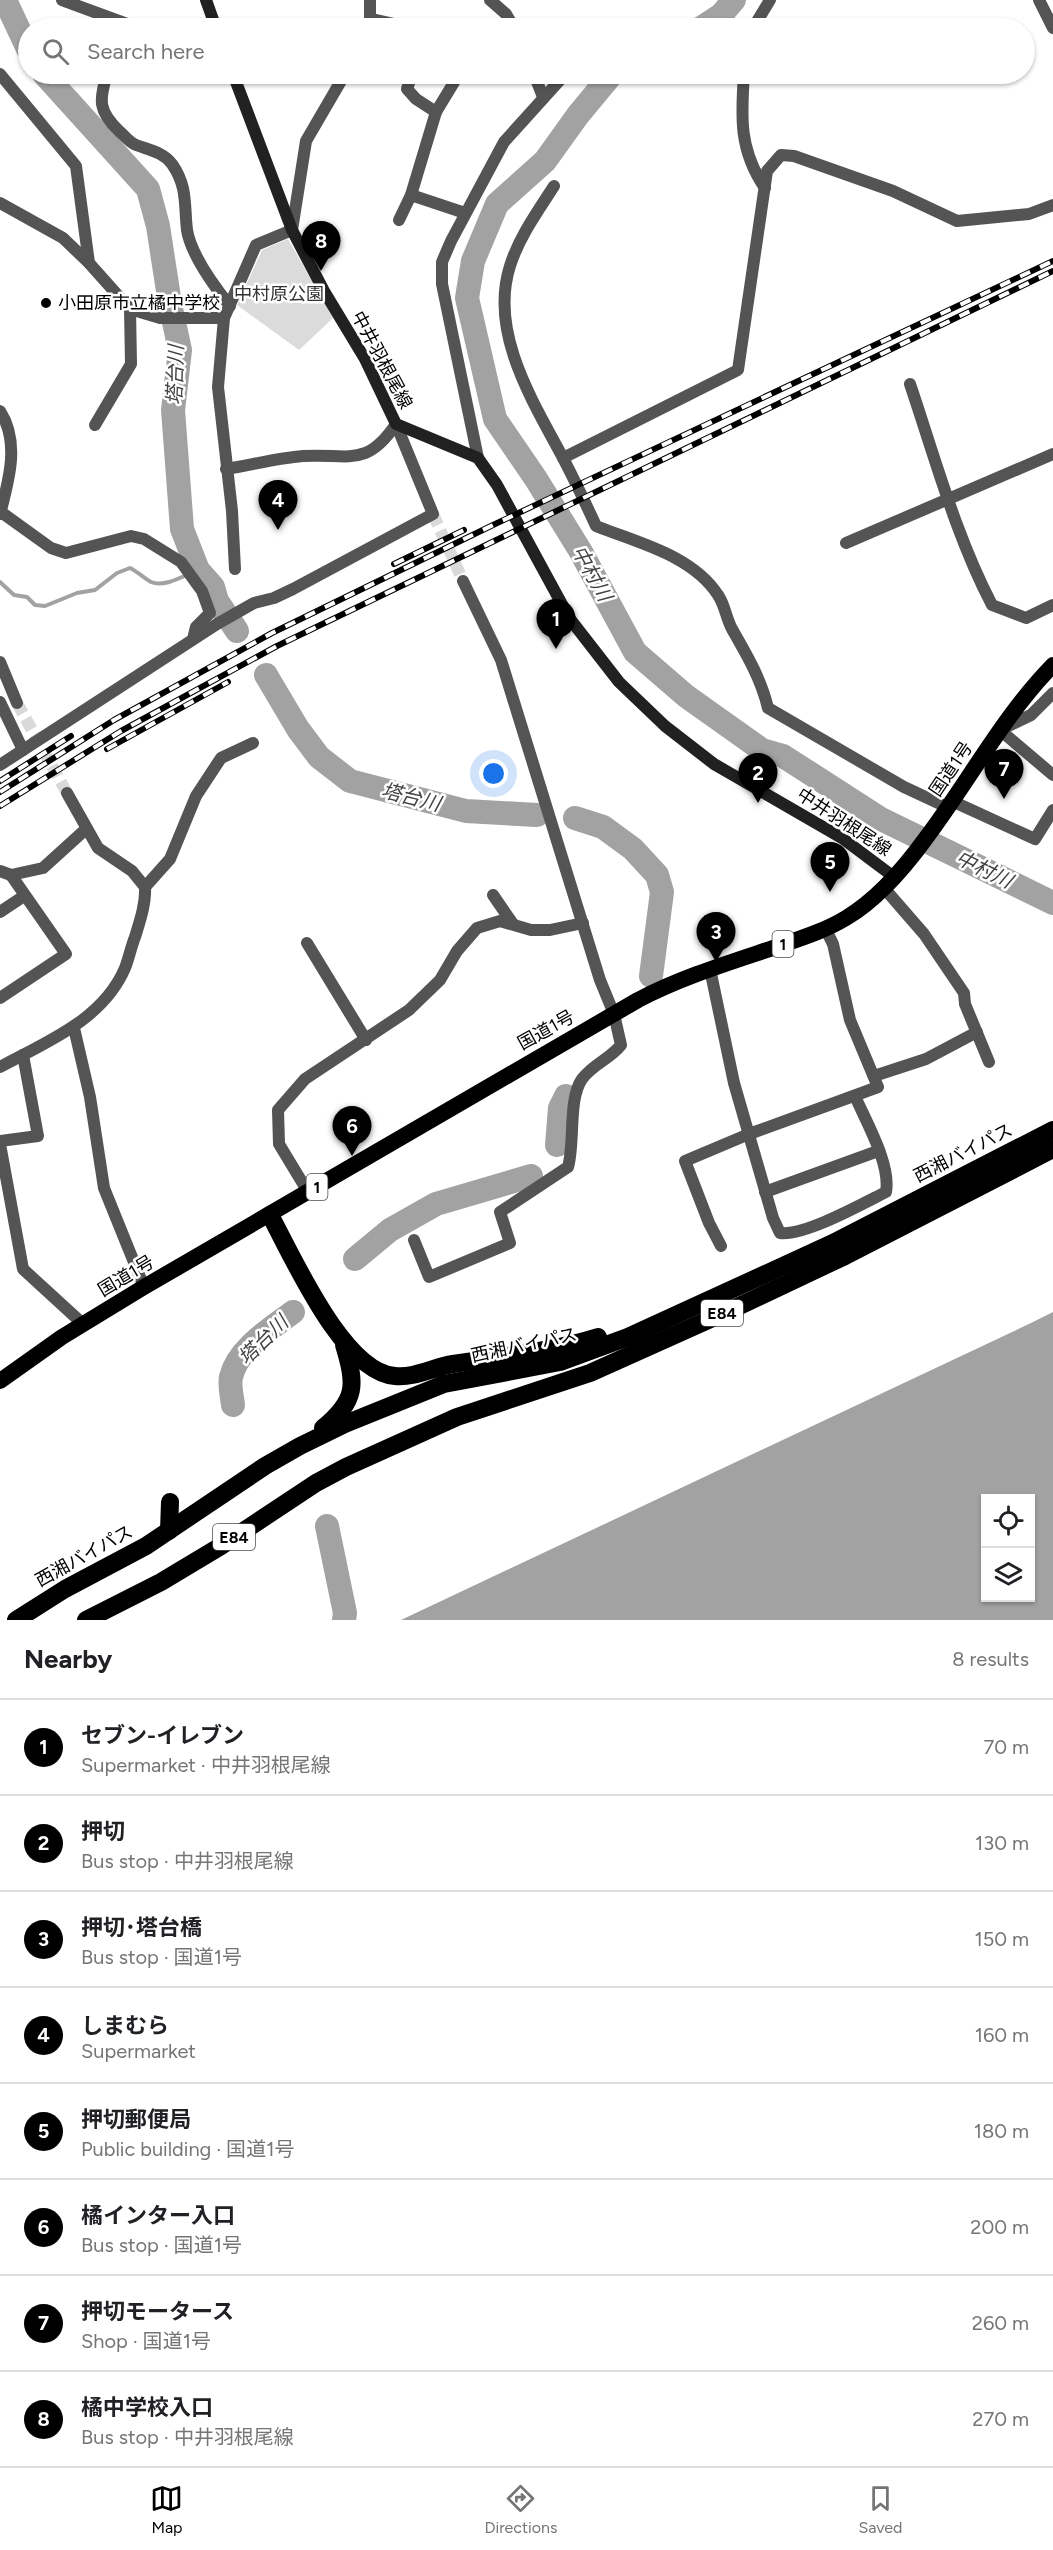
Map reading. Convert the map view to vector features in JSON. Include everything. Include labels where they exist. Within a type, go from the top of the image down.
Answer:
[{"type":"highway","name":"国道1号","points":[[0,1381],[83,1324],[144,1287],[638,1000],[659,989],[825,928],[847,917],[907,864],[951,805],[1015,708],[1053,665]]},
{"type":"highway","name":"西湘バイパス","points":[[16,1620],[65,1589],[170,1531],[233,1478],[300,1446],[386,1406],[444,1384],[542,1366],[595,1350],[661,1323],[796,1260],[1053,1130]]},
{"type":"highway","name":"E84","points":[[86,1620],[161,1582],[221,1546],[316,1483],[346,1467],[457,1416],[590,1373],[845,1256],[1053,1149]]},
{"type":"highway","points":[[270,1215],[340,1339],[352,1372],[351,1395],[336,1417],[300,1446]]},
{"type":"highway","points":[[340,1339],[365,1364],[379,1372],[396,1377],[412,1375],[451,1364],[553,1350],[603,1336],[796,1260]]},
{"type":"highway","points":[[170,1502],[170,1531]]},
{"type":"main road","points":[[206,0],[212,18]]},
{"type":"main road","name":"中井羽根尾線","points":[[237,84],[292,230],[324,291],[365,359],[396,424],[478,458],[497,485],[570,619],[619,682],[665,726],[714,764],[842,838],[889,882]]},
{"type":"street","points":[[62,0],[104,18]]},
{"type":"street","points":[[370,0],[371,18]]},
{"type":"street","points":[[490,0],[508,18]]},
{"type":"street","points":[[759,18],[770,0]]},
{"type":"street","points":[[1039,0],[1053,28]]},
{"type":"street","points":[[0,74],[76,166],[89,263]]},
{"type":"street","points":[[104,84],[100,102],[106,118],[134,145],[156,150],[171,163],[183,184],[187,201],[188,232],[208,279],[230,306]]},
{"type":"street","points":[[235,569],[232,512],[218,387],[224,318],[256,245],[292,230],[306,141],[339,84]]},
{"type":"street","points":[[409,84],[407,89],[416,99],[436,112]]},
{"type":"street","points":[[399,220],[411,195],[436,112],[453,84]]},
{"type":"street","points":[[538,84],[543,97]]},
{"type":"street","points":[[478,458],[442,284],[442,262],[465,213],[504,142],[556,84]]},
{"type":"street","points":[[744,84],[742,122],[745,149],[752,169],[765,188]]},
{"type":"street","points":[[563,458],[738,370],[768,171],[782,155],[795,156],[893,190],[957,221],[1029,214],[1053,205]]},
{"type":"street","points":[[554,186],[521,240],[510,267],[505,321],[515,358],[596,526],[687,564],[705,579],[720,597],[728,621],[757,674],[768,708],[904,787],[1035,839],[1053,810]]},
{"type":"street","points":[[411,195],[465,213]]},
{"type":"street","points":[[0,203],[63,238],[130,309],[159,318],[224,318]]},
{"type":"street","points":[[95,425],[131,364],[130,309]]},
{"type":"street","points":[[910,384],[948,499],[992,605],[1026,618],[1053,605]]},
{"type":"street","points":[[0,411],[10,435],[13,457],[0,513],[51,548],[66,553],[131,536],[144,539],[181,562],[202,591],[210,613],[196,627],[193,639]]},
{"type":"street","points":[[226,469],[303,456],[358,457],[385,441],[396,424]]},
{"type":"street","points":[[0,765],[217,624],[244,609],[292,590],[433,514],[396,424]]},
{"type":"street","points":[[846,543],[1053,454]]},
{"type":"street","points":[[414,1240],[429,1277],[510,1243],[500,1212],[568,1167],[576,1096],[581,1081],[594,1066],[613,1055],[621,1045],[614,1014],[600,980],[556,831],[501,660],[463,581]]},
{"type":"street","points":[[0,662],[17,703]]},
{"type":"street","points":[[1053,693],[1031,715],[1000,730],[1053,776]]},
{"type":"street","points":[[0,702],[22,750]]},
{"type":"street","points":[[0,1067],[74,1028],[109,993],[124,969],[138,927],[145,887],[170,859],[196,796],[221,758],[253,743]]},
{"type":"street","points":[[67,793],[98,848],[132,871],[145,887]]},
{"type":"street","points":[[5,873],[43,868],[86,829]]},
{"type":"street","points":[[0,998],[66,954],[5,873]]},
{"type":"street","points":[[889,882],[964,993],[965,1004],[988,1062]]},
{"type":"street","points":[[494,895],[513,924]]},
{"type":"street","points":[[0,912],[24,896]]},
{"type":"street","points":[[308,1192],[279,1144],[278,1110],[305,1079],[408,1010],[440,980],[458,951],[477,928],[500,921],[531,930],[550,930],[583,922]]},
{"type":"street","points":[[721,1246],[709,1223],[685,1161],[749,1134],[878,1087],[850,1020],[833,944],[825,928]]},
{"type":"street","points":[[307,943],[366,1040]]},
{"type":"street","points":[[710,969],[734,1083],[765,1191],[780,1233],[790,1234],[886,1192],[888,1179],[855,1096]]},
{"type":"street","points":[[74,1028],[90,1097],[104,1188],[144,1287]]},
{"type":"street","points":[[874,1076],[926,1059],[977,1032]]},
{"type":"street","points":[[23,1055],[38,1136],[0,1142],[23,1269],[83,1324]]},
{"type":"street","points":[[765,1191],[878,1151]]},
{"type":"green space","name":"中村原公園","points":[[288,239],[333,318],[299,350],[237,305],[262,250]]},
{"type":"shaded area","points":[[1053,1312],[1053,1620],[401,1620],[1031,1323]]},
{"type":"waterway","name":"塔台川","points":[[5,0],[18,28]]},
{"type":"waterway","name":"中村川","points":[[716,18],[734,0]]},
{"type":"waterway","name":"塔台川","points":[[53,84],[148,189],[158,226],[170,304],[180,350],[173,410],[182,529],[198,570],[213,587],[217,601],[237,631]]},
{"type":"waterway","name":"中村川","points":[[604,84],[545,161],[497,204],[473,261],[467,298],[495,419],[536,479],[581,552],[635,652],[686,696],[762,750],[783,756],[881,819],[1053,903]]},
{"type":"waterway","points":[[0,582],[14,595],[27,597],[35,605],[45,606],[77,593],[95,590],[117,573],[130,568],[151,582],[157,583],[169,582],[198,570]]},
{"type":"waterway","name":"塔台川","points":[[266,675],[298,729],[319,757],[350,781],[466,811],[537,815]]},
{"type":"waterway","name":"塔台川","points":[[575,818],[603,827],[633,849],[657,875],[662,892],[651,976]]},
{"type":"waterway","name":"塔台川","points":[[557,1145],[560,1108],[566,1096]]},
{"type":"waterway","name":"塔台川","points":[[355,1259],[390,1230],[436,1204],[531,1176]]},
{"type":"waterway","name":"塔台川","points":[[233,1405],[230,1380],[241,1357],[266,1332],[293,1312]]},
{"type":"waterway","name":"塔台川","points":[[327,1526],[345,1613],[344,1620]]},
{"type":"tunnel","points":[[433,514],[463,581]]},
{"type":"tunnel","points":[[17,703],[67,793]]},
{"type":"railway","points":[[0,792],[114,720],[272,633],[493,525],[1053,261]]},
{"type":"railway","points":[[0,806],[121,731],[277,646],[1053,271]]},
{"type":"railway","points":[[394,564],[464,530]]},
{"type":"railway","points":[[107,749],[228,682]]},
{"type":"railway","points":[[0,781],[71,736]]},
{"type":"place","name":"橘中学校入口","points":[[321,271]]},
{"type":"place","name":"小田原市立橘中学校","points":[[46,303]]},
{"type":"place","name":"しまむら","points":[[278,530]]},
{"type":"place","name":"セブン-イレブン","points":[[556,649]]},
{"type":"place","name":"押切モータース","points":[[1004,799]]},
{"type":"place","name":"押切","points":[[758,803]]},
{"type":"place","name":"押切郵便局","points":[[830,892]]},
{"type":"place","name":"押切･塔台橋","points":[[716,962]]},
{"type":"place","name":"橘インター入口","points":[[352,1156]]}]
